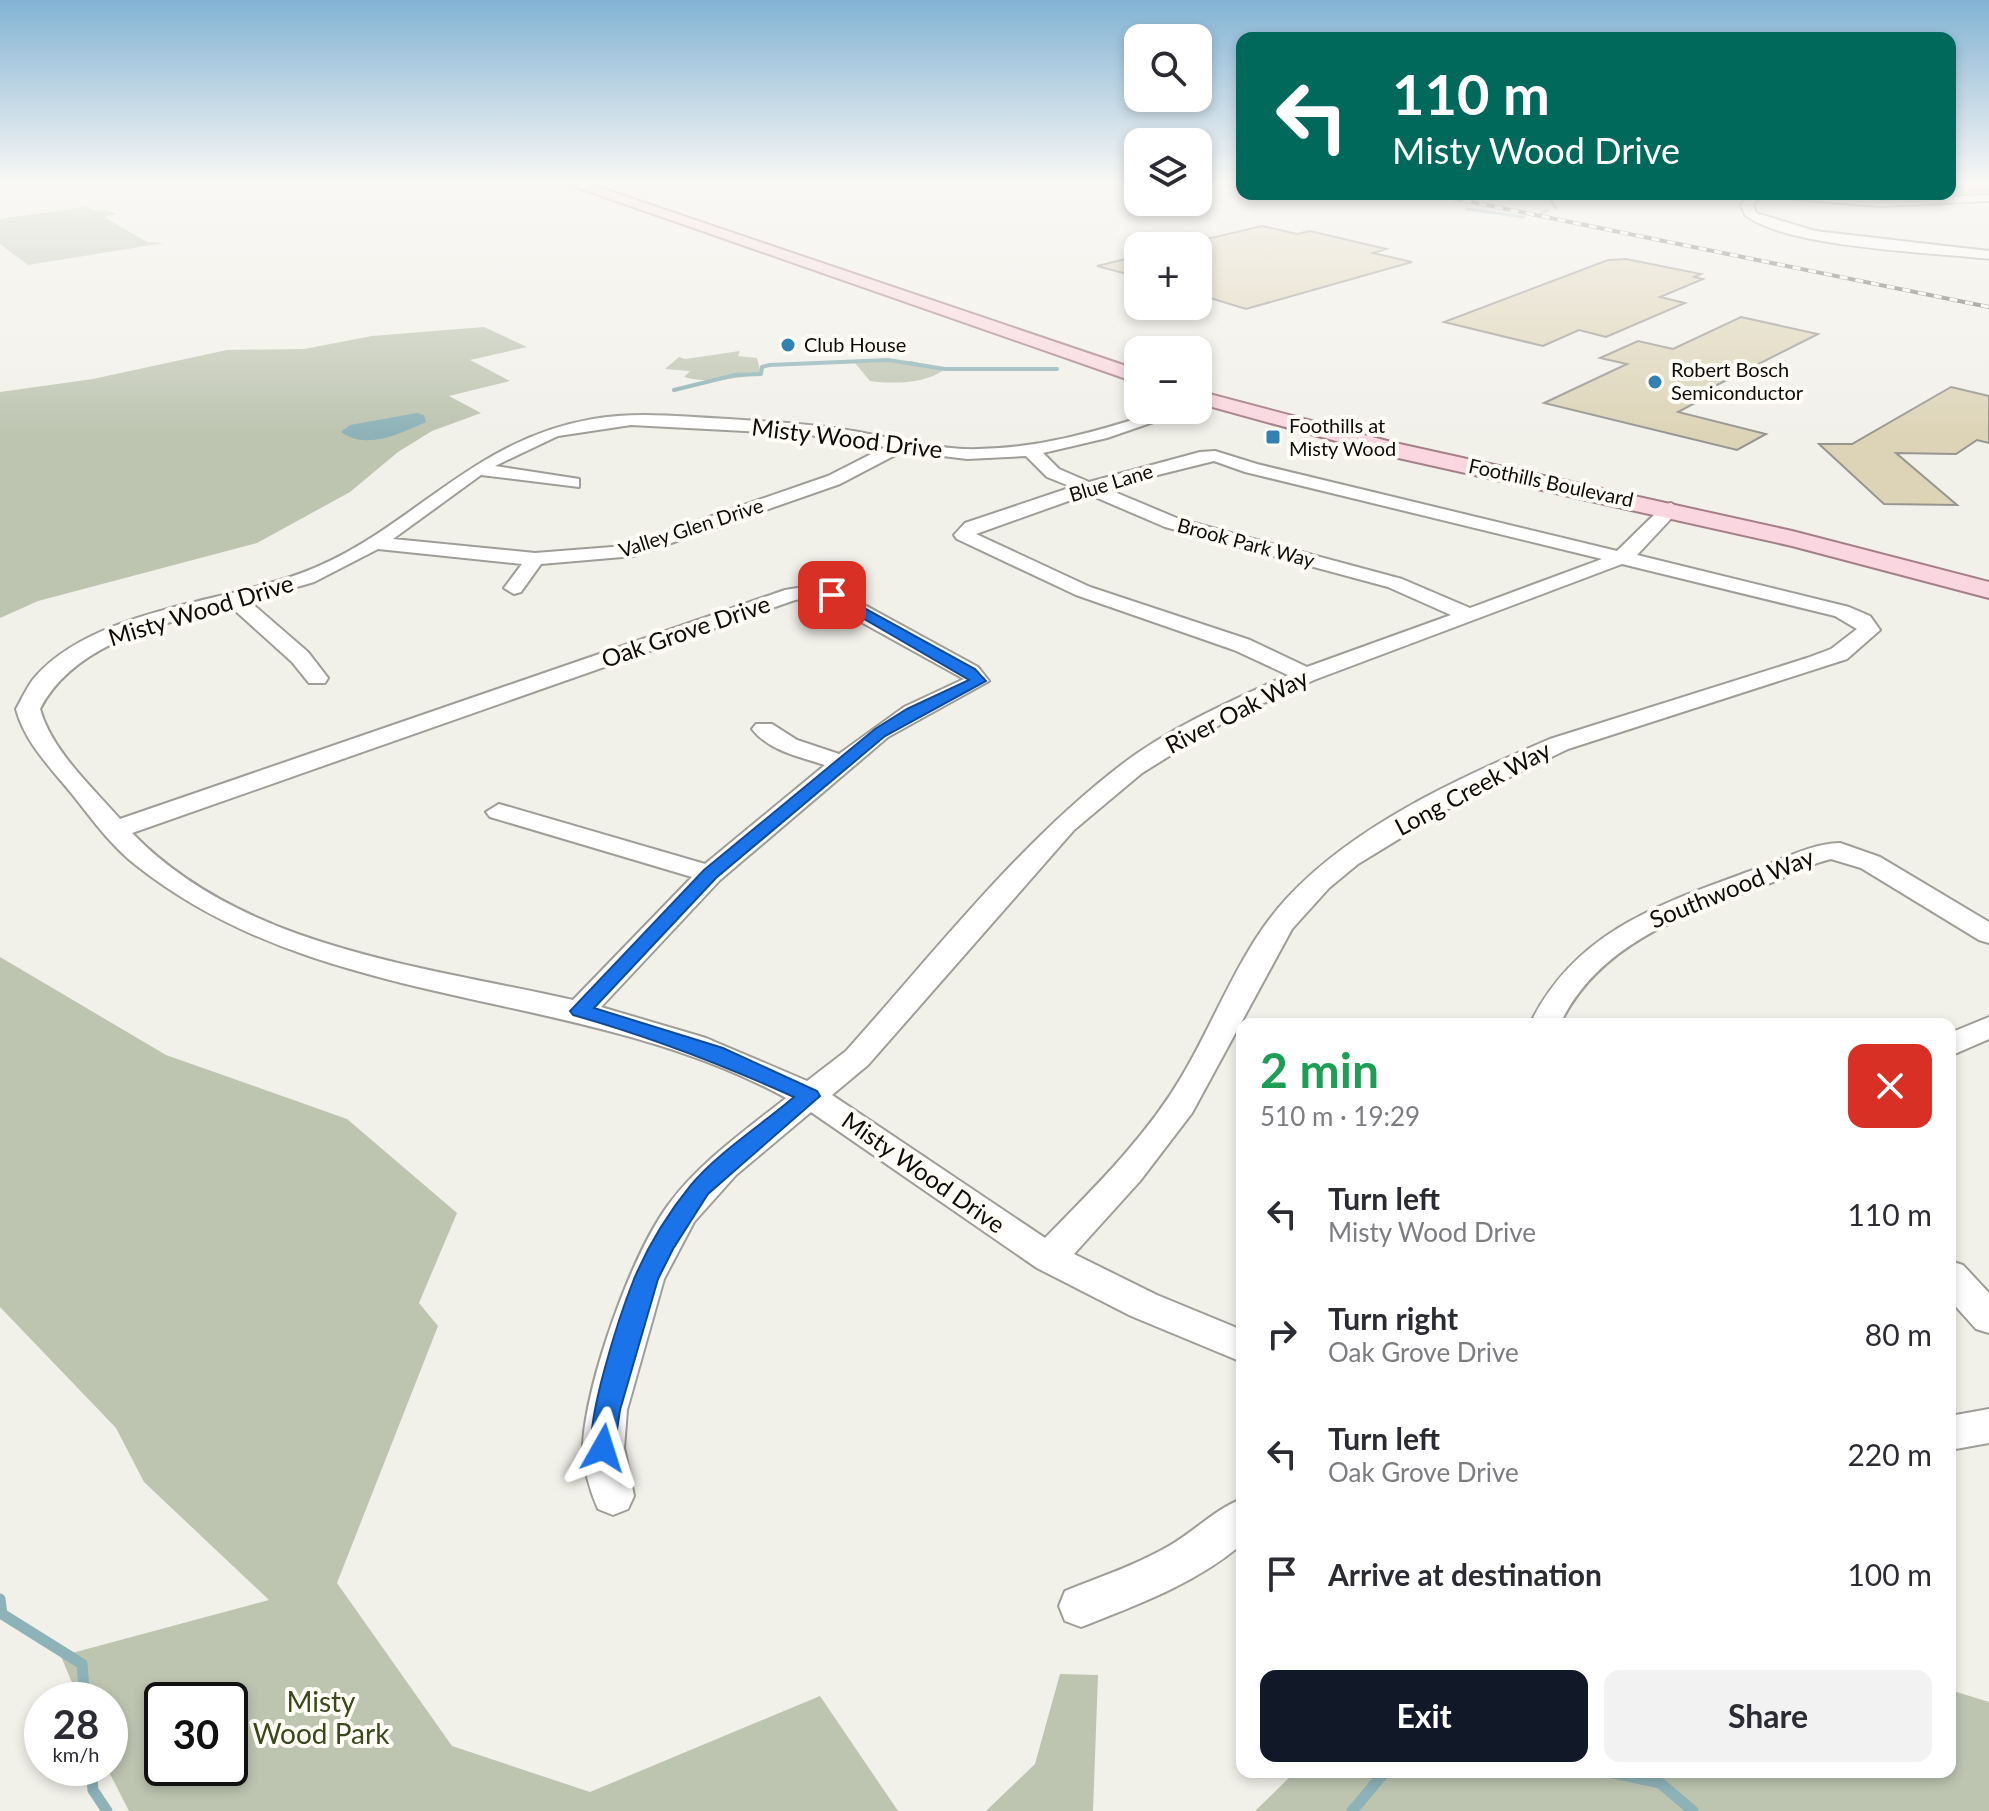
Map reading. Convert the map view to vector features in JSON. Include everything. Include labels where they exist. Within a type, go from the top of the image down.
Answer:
[{"type":"main road","points":[[813,266],[1124,372]]},
{"type":"main road","name":"Foothills Boulevard","points":[[1212,404],[1345,437],[1989,582]]},
{"type":"main road","name":"Foothills Boulevard","points":[[1904,564],[1989,590]]},
{"type":"street","name":"Misty Wood Drive","points":[[1136,424],[1074,444],[1032,452],[967,454],[900,446],[828,432],[624,420],[578,425],[536,436],[502,451],[376,543],[324,571],[150,623],[97,643],[49,674],[31,697],[28,709],[36,731],[114,830],[171,879],[205,900],[288,938],[395,970],[580,1011],[703,1048],[810,1096],[1049,1257],[1136,1302],[1236,1344]]},
{"type":"street","name":"Valley Glen Drive","points":[[376,543],[535,559],[607,555],[648,546],[849,474],[900,446]]},
{"type":"street","name":"Brook Park Way","points":[[1032,452],[1053,473],[1184,528],[1411,588],[1471,616]]},
{"type":"street","name":"Blue Lane","points":[[1306,675],[1242,645],[1074,587],[964,535],[972,527],[1088,489],[1215,456],[1251,468],[1621,558]]},
{"type":"street","points":[[478,469],[573,483]]},
{"type":"street","name":"River Oak Way","points":[[613,1496],[603,1448],[607,1410],[646,1279],[663,1245],[700,1189],[857,1058],[1044,846],[1099,795],[1189,732],[1306,675],[1621,558],[1671,509]]},
{"type":"street","name":"Long Creek Way","points":[[1049,1257],[1135,1165],[1168,1124],[1197,1079],[1266,946],[1297,904],[1336,868],[1377,840],[1523,758],[1827,659],[1852,646],[1869,630],[1863,620],[1842,611],[1621,558]]},
{"type":"street","points":[[514,588],[535,559]]},
{"type":"street","name":"Oak Grove Drive","points":[[114,830],[792,594],[816,591],[832,595],[970,672],[978,681],[912,712],[880,732],[710,874],[580,1011]]},
{"type":"street","points":[[235,599],[300,657],[317,678]]},
{"type":"street","points":[[764,729],[788,745],[844,763]]},
{"type":"street","points":[[499,812],[710,874]]},
{"type":"street","name":"Southwood Way","points":[[1549,1018],[1568,985],[1599,953],[1636,929],[1686,905],[1799,863],[1817,852],[1843,851],[1873,863],[1989,934]]},
{"type":"street","points":[[1956,1043],[1989,1027]]},
{"type":"street","points":[[1956,1282],[1989,1318]]},
{"type":"street","points":[[1956,1432],[1989,1426]]},
{"type":"street","points":[[1081,1606],[1164,1575],[1209,1548],[1236,1523]]},
{"type":"green space","points":[[484,327],[527,347],[470,360],[510,381],[449,396],[481,413],[432,431],[398,452],[350,492],[257,543],[38,601],[0,618],[0,392],[93,379],[227,350],[304,349],[372,336]]},
{"type":"green space","points":[[740,351],[738,356],[757,358],[761,374],[703,380],[684,377],[690,371],[665,369],[679,357],[685,359]]},
{"type":"green space","points":[[911,361],[945,369],[919,380],[879,382],[870,381],[855,363]]},
{"type":"green space","name":"Misty Wood Park","points":[[0,957],[166,1055],[347,1119],[457,1213],[419,1303],[438,1326],[337,1583],[452,1746],[590,1792],[820,1696],[898,1811],[129,1811],[116,1786],[128,1786],[128,1682],[72,1682],[61,1656],[269,1600],[144,1482],[116,1428],[0,1307]]},
{"type":"green space","points":[[1060,1674],[1098,1675],[1093,1811],[986,1811],[1035,1764]]},
{"type":"green space","points":[[1956,1692],[1989,1702],[1989,1811],[1255,1811],[1289,1778],[1956,1778]]},
{"type":"water","points":[[417,413],[424,415],[426,422],[384,438],[362,440],[341,432],[350,425]]},
{"type":"building","points":[[1097,266],[1124,266],[1124,273]]},
{"type":"building","points":[[1212,266],[1400,266],[1246,309],[1212,299]]},
{"type":"building","points":[[1593,266],[1659,266],[1701,274],[1694,277],[1703,279],[1660,297],[1685,303],[1606,337],[1579,330],[1543,346],[1444,322]]},
{"type":"building","points":[[1741,317],[1818,334],[1705,391],[1714,393],[1678,412],[1766,434],[1737,450],[1544,403],[1627,364],[1600,358],[1638,341],[1673,349]]},
{"type":"building","points":[[1951,387],[1989,396],[1989,443],[1977,440],[1956,454],[1896,453],[1957,505],[1884,504],[1819,444],[1852,444]]},
{"type":"waterway","points":[[674,390],[735,375],[761,374],[762,367],[769,365],[888,360],[945,369],[1057,369]]},
{"type":"waterway","points":[[0,1599],[2,1614],[82,1664],[84,1682]]},
{"type":"waterway","points":[[1352,1811],[1380,1778]]},
{"type":"waterway","points":[[1637,1778],[1660,1783],[1693,1811]]},
{"type":"waterway","points":[[93,1786],[107,1811]]},
{"type":"railway","points":[[1785,266],[1989,307]]},
{"type":"place","name":"Club House","points":[[788,345]]},
{"type":"place","name":"Robert Bosch Semiconductor","points":[[1655,382]]},
{"type":"place","name":"Foothills at Misty Wood","points":[[1273,437]]},
{"type":"route","points":[[603,1448],[607,1410],[646,1279],[681,1214],[700,1189],[724,1166],[810,1096],[716,1053],[624,1022],[580,1011],[710,874],[880,732],[912,712],[978,681],[970,672],[832,595]]}]
